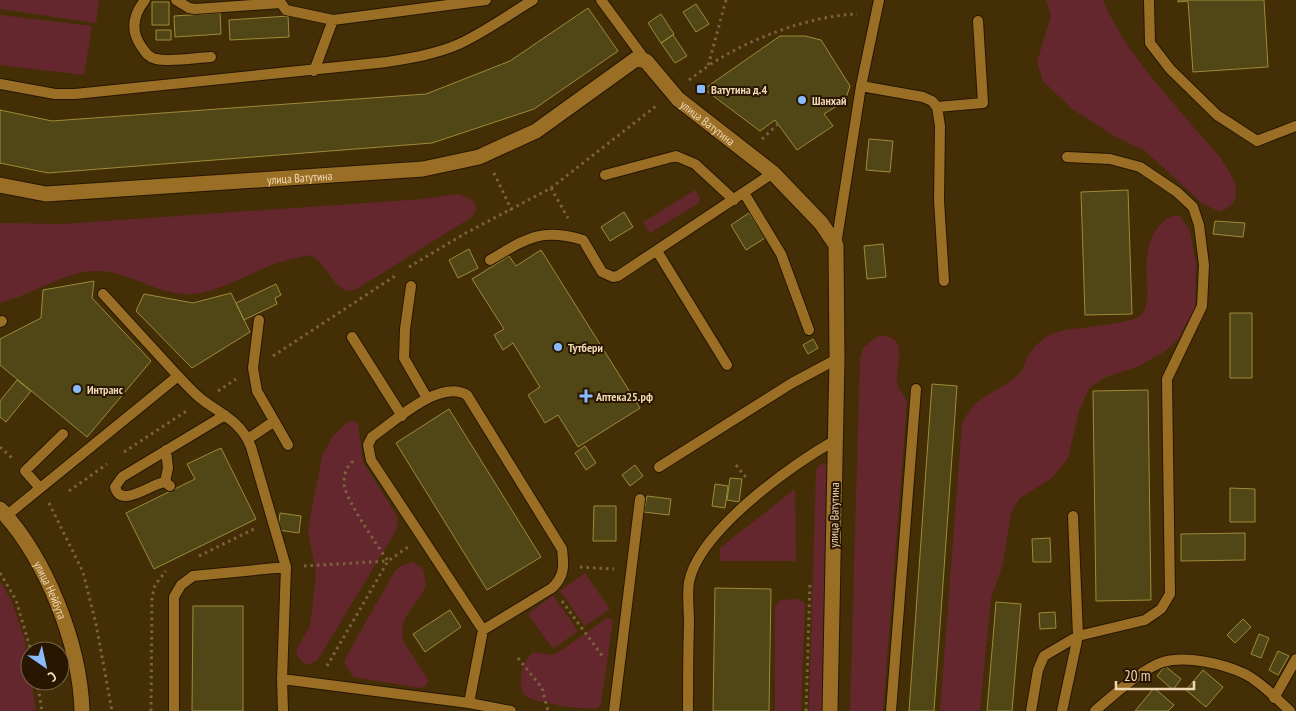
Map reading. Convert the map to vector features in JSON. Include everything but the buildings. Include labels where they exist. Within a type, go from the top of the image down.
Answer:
[{"type":"street","name":"улица Ватутина","points":[[0,185],[46,194],[423,169],[486,154],[536,131],[636,59],[646,61],[675,96],[773,174],[821,223],[836,245],[838,359],[830,711]]},
{"type":"street","name":"улица Нейбута","points":[[3,512],[21,536],[54,594],[71,648],[82,698],[82,711]]},
{"type":"lane","points":[[145,0],[136,15],[133,28],[135,36],[148,56],[157,59],[211,57]]},
{"type":"lane","points":[[176,0],[189,8],[280,2],[286,10],[333,20],[486,0]]},
{"type":"lane","points":[[0,84],[55,94],[75,94],[314,71],[429,54],[458,44],[490,28],[533,0]]},
{"type":"lane","points":[[601,0],[646,61]]},
{"type":"lane","points":[[836,245],[861,86],[879,0]]},
{"type":"lane","points":[[1149,0],[1150,43],[1170,69],[1218,115],[1257,141],[1296,126]]},
{"type":"lane","points":[[314,71],[333,20]]},
{"type":"lane","points":[[938,107],[983,103],[978,21]]},
{"type":"lane","points":[[861,86],[923,97],[932,101],[938,107],[944,281]]},
{"type":"lane","points":[[605,175],[676,156],[695,164],[734,200]]},
{"type":"lane","points":[[1031,711],[1038,670],[1044,656],[1078,636],[1145,620],[1161,609],[1170,594],[1166,379],[1202,306],[1204,264],[1199,225],[1193,207],[1177,192],[1140,167],[1110,159],[1067,157]]},
{"type":"lane","points":[[490,260],[527,238],[562,234],[583,240],[602,272],[613,278],[773,174]]},
{"type":"lane","points":[[744,193],[781,254],[809,330]]},
{"type":"lane","points":[[657,251],[727,365]]},
{"type":"lane","points":[[411,286],[405,329],[404,358],[427,398]]},
{"type":"lane","points":[[103,294],[178,376],[203,401],[234,420],[248,439],[286,566],[282,679],[283,711]]},
{"type":"lane","points":[[258,320],[253,368],[257,391],[273,422],[288,445]]},
{"type":"lane","points":[[352,337],[402,416]]},
{"type":"lane","points":[[659,467],[792,383],[838,359]]},
{"type":"lane","points":[[3,512],[40,488],[178,376]]},
{"type":"lane","points":[[468,703],[483,630],[370,460],[368,445],[372,437],[427,398],[444,391],[454,390],[466,395],[562,548],[565,566],[560,580],[552,588],[483,630]]},
{"type":"lane","points":[[890,711],[916,390]]},
{"type":"lane","points":[[166,450],[167,484],[157,483],[128,497],[122,498],[117,494],[115,487],[122,478],[166,450],[225,414]]},
{"type":"lane","points":[[248,439],[273,422]]},
{"type":"lane","points":[[40,488],[26,471],[63,434]]},
{"type":"lane","points":[[688,711],[689,585],[699,556],[716,533],[748,504],[814,452],[836,440]]},
{"type":"lane","points":[[614,711],[640,500]]},
{"type":"lane","points":[[1062,711],[1078,636],[1073,516]]},
{"type":"lane","points":[[174,711],[174,597],[181,585],[193,576],[286,566]]},
{"type":"lane","points":[[1274,698],[1296,659]]},
{"type":"lane","points":[[1095,711],[1122,687],[1163,662],[1192,660],[1216,664],[1246,675],[1290,711]]},
{"type":"lane","points":[[282,679],[468,703],[511,711]]},
{"type":"path","points":[[726,0],[708,66],[731,50],[762,36],[839,15],[875,14]]},
{"type":"path","points":[[405,269],[464,234],[512,211],[551,188],[675,96]]},
{"type":"path","points":[[764,137],[778,124]]},
{"type":"path","points":[[486,154],[512,211]]},
{"type":"path","points":[[551,188],[583,240]]},
{"type":"path","points":[[279,352],[398,274]]},
{"type":"path","points":[[123,453],[203,401]]},
{"type":"path","points":[[368,445],[346,468],[343,484],[353,504],[388,560]]},
{"type":"path","points":[[66,493],[114,459]]},
{"type":"path","points":[[736,465],[747,480],[755,476]]},
{"type":"path","points":[[58,499],[50,504],[83,572],[96,624],[112,711]]},
{"type":"path","points":[[326,566],[388,560],[422,538]]},
{"type":"path","points":[[316,683],[344,639],[388,560]]},
{"type":"path","points":[[565,566],[631,570]]},
{"type":"path","points":[[0,573],[16,600],[28,641]]},
{"type":"path","points":[[563,603],[618,677]]},
{"type":"path","points":[[518,658],[542,688],[548,711]]},
{"type":"path","points":[[39,691],[42,711]]},
{"type":"shaded area","points":[[0,0],[99,0],[96,23],[0,9]]},
{"type":"shaded area","points":[[1046,0],[1103,0],[1122,36],[1133,52],[1157,84],[1226,165],[1236,190],[1233,203],[1220,212],[1202,203],[1144,150],[1116,137],[1072,109],[1043,81],[1037,62],[1051,16]]},
{"type":"shaded area","points":[[0,15],[92,26],[84,75],[0,65]]},
{"type":"shaded area","points":[[695,190],[700,198],[699,203],[650,233],[643,222]]},
{"type":"shaded area","points":[[455,194],[466,197],[474,202],[477,209],[472,217],[357,289],[347,291],[341,287],[320,263],[309,255],[274,264],[223,286],[194,294],[169,292],[121,275],[98,271],[85,272],[60,279],[0,303],[0,223],[62,224],[424,199]]},
{"type":"shaded area","points":[[1173,216],[1180,216],[1190,230],[1196,265],[1195,307],[1178,340],[1164,352],[1137,367],[1106,377],[1089,388],[1079,411],[1068,458],[1052,478],[1020,498],[1011,513],[1003,564],[991,598],[980,711],[940,711],[962,424],[973,406],[1020,373],[1032,350],[1046,337],[1063,331],[1127,321],[1142,314],[1147,298],[1147,255],[1149,243],[1160,225]]},
{"type":"shaded area","points":[[879,335],[895,340],[898,346],[897,384],[907,402],[883,711],[850,711],[860,358],[864,347]]},
{"type":"shaded area","points":[[349,421],[355,421],[358,424],[363,462],[397,516],[397,529],[317,661],[306,665],[298,657],[296,650],[310,626],[316,575],[308,530],[322,456],[333,436]]},
{"type":"shaded area","points":[[828,463],[827,711],[809,711],[816,470],[819,465]]},
{"type":"shaded area","points":[[795,489],[796,561],[720,561],[720,548]]},
{"type":"shaded area","points":[[413,562],[423,569],[426,585],[403,625],[403,641],[429,681],[424,687],[419,688],[353,677],[344,662],[347,655],[395,571],[401,566]]},
{"type":"shaded area","points":[[585,573],[610,609],[585,626],[560,591]]},
{"type":"shaded area","points":[[0,581],[12,602],[24,637],[25,641],[20,641],[20,691],[33,691],[36,711],[0,711]]},
{"type":"shaded area","points":[[553,595],[578,631],[553,649],[528,614]]},
{"type":"shaded area","points":[[798,599],[805,603],[801,711],[775,711],[775,606],[781,600]]},
{"type":"shaded area","points":[[607,618],[613,620],[601,703],[598,708],[562,706],[525,696],[521,685],[523,667],[533,652],[553,655]]},
{"type":"place","name":"Ватутина д.4","points":[[701,89]]},
{"type":"place","name":"Шанхай","points":[[802,100]]},
{"type":"place","name":"Тутбери","points":[[558,347]]},
{"type":"place","name":"Интранс","points":[[77,389]]},
{"type":"place","name":"Аптека25.рф","points":[[586,396]]}]
